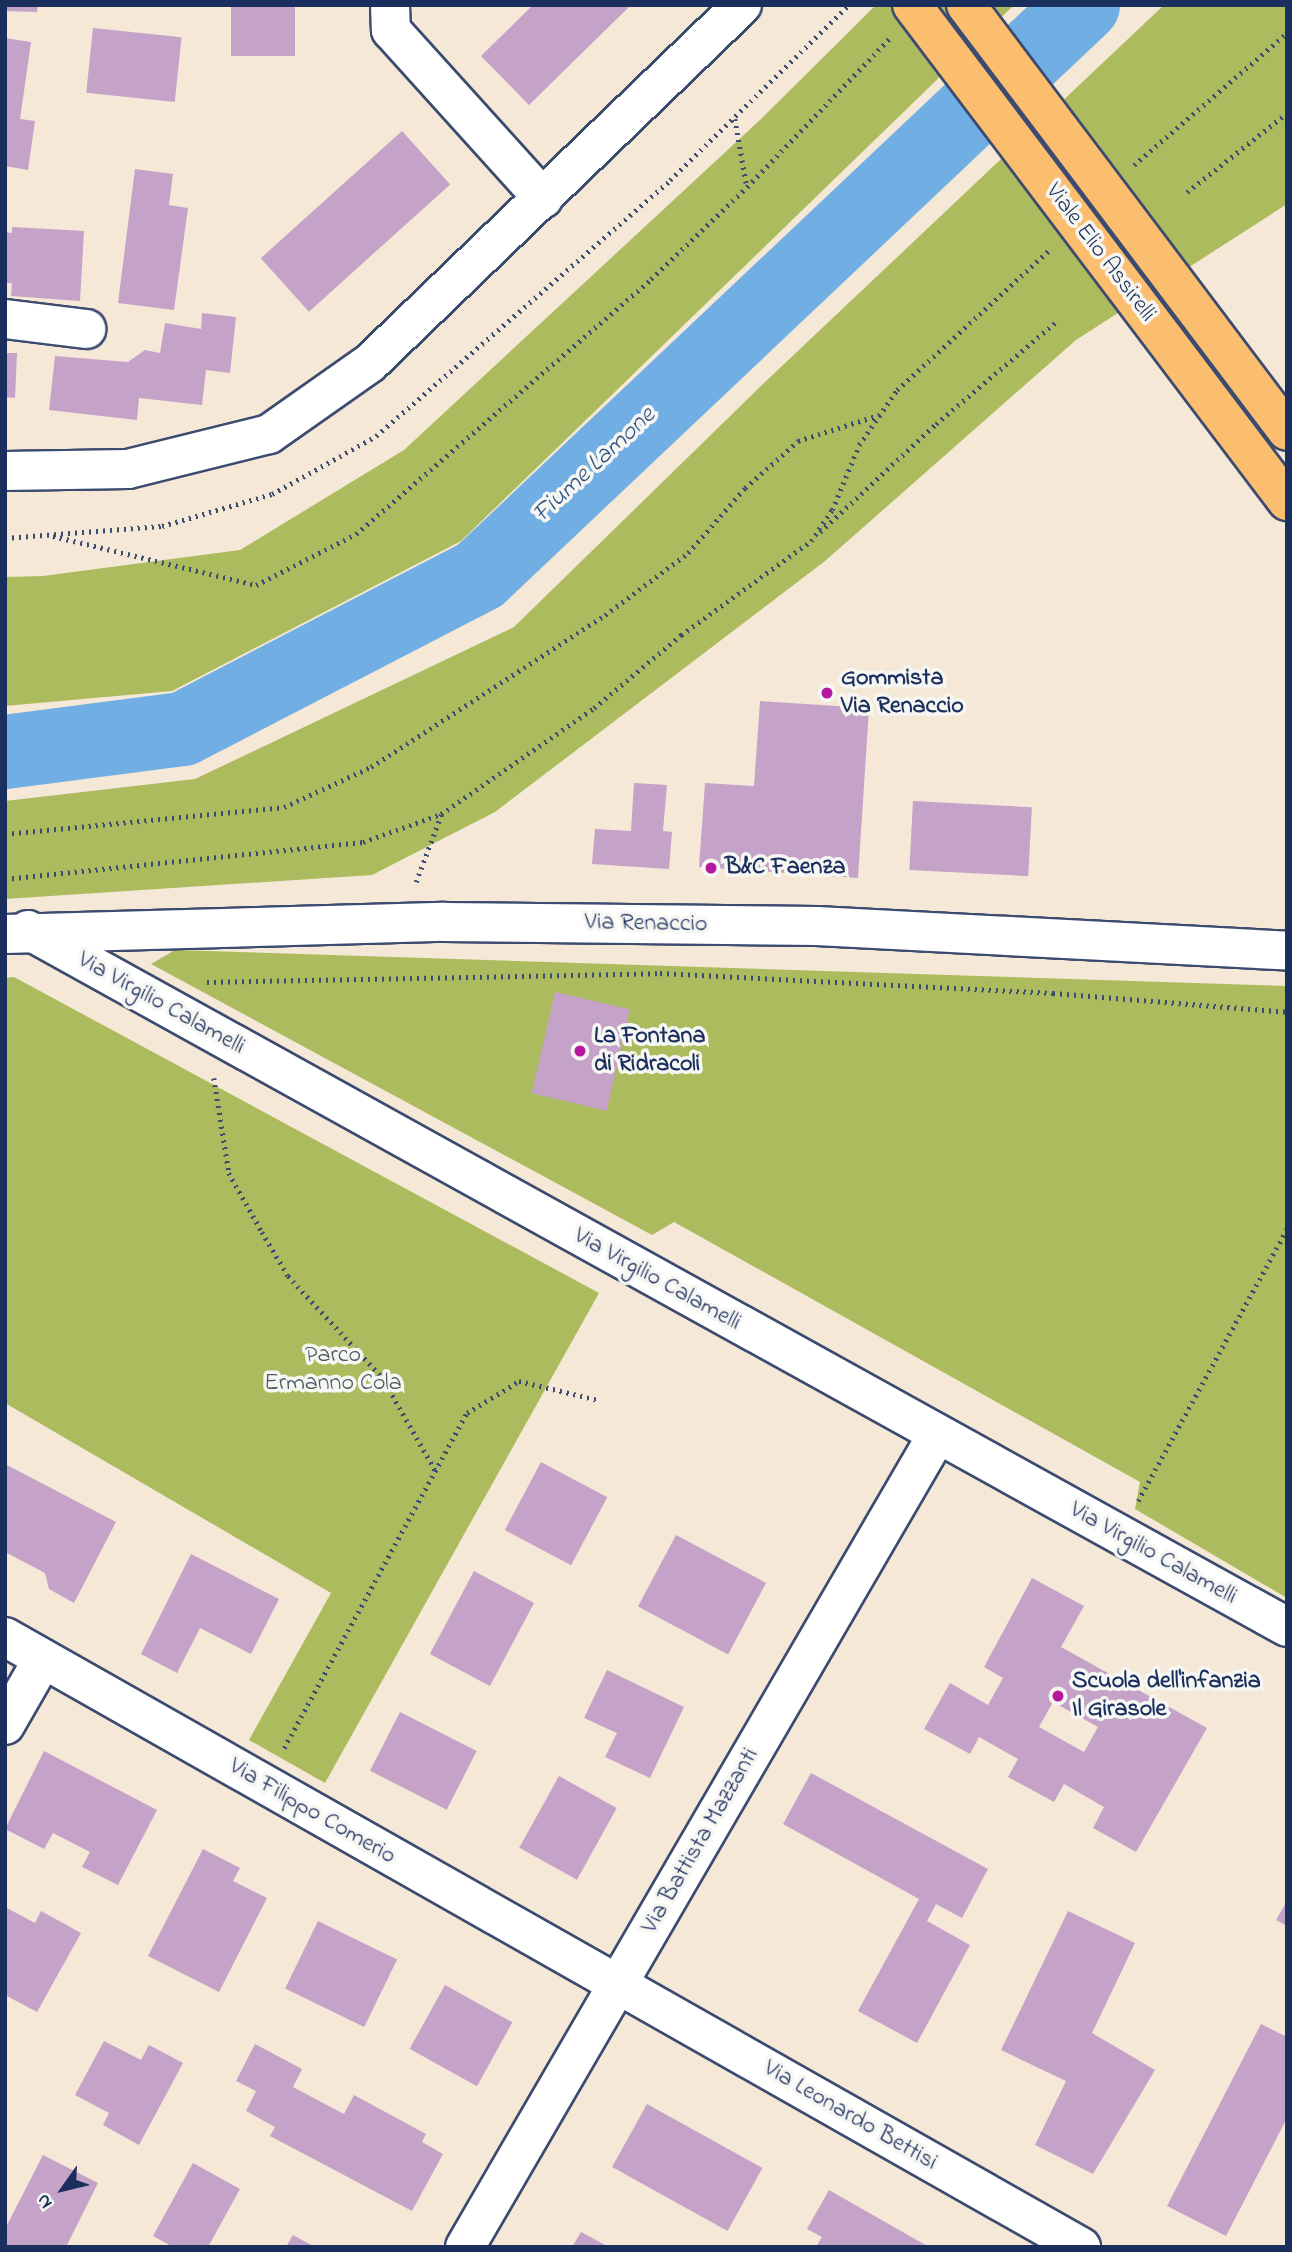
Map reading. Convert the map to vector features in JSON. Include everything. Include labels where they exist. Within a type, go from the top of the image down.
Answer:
[{"type":"main road","name":"Viale Elio Assirelli","points":[[966,5],[1287,430]]},
{"type":"main road","name":"Viale Elio Assirelli","points":[[903,19],[1287,501]]},
{"type":"street","points":[[390,5],[391,30],[542,198]]},
{"type":"street","points":[[5,471],[128,469],[269,434],[370,363],[742,5]]},
{"type":"street","points":[[5,319],[86,330]]},
{"type":"street","name":"Via Renaccio","points":[[17,932],[401,923],[887,927],[1287,951]]},
{"type":"street","name":"Via Virgilio Calamelli","points":[[17,932],[168,1008],[1287,1627]]},
{"type":"street","name":"Via Battista Mazzanti","points":[[465,2247],[620,1986],[937,1434]]},
{"type":"street","name":"Via Filippo Comerio","points":[[5,1637],[620,1986]]},
{"type":"street","points":[[5,1725],[43,1659]]},
{"type":"street","name":"Via Leonardo Bettisi","points":[[620,1986],[1081,2247]]},
{"type":"path","points":[[747,187],[735,118],[849,5]]},
{"type":"path","points":[[48,535],[256,585],[356,534],[651,279],[747,187],[903,19]]},
{"type":"path","points":[[1132,167],[1287,33]]},
{"type":"path","points":[[1187,192],[1287,113]]},
{"type":"path","points":[[811,541],[832,510],[859,445],[897,390],[1013,288],[1058,241]]},
{"type":"path","points":[[5,879],[363,842],[441,814],[594,708],[681,635],[811,541],[936,424],[1057,321]]},
{"type":"path","points":[[5,834],[284,807],[371,767],[605,615],[688,553],[746,488],[798,441],[880,415]]},
{"type":"path","points":[[401,923],[441,814]]},
{"type":"path","points":[[168,1008],[201,983],[224,980],[660,973],[1053,993],[1287,1012]]},
{"type":"path","points":[[213,1074],[229,1172],[262,1232],[288,1276],[382,1377],[436,1471]]},
{"type":"path","points":[[1119,1535],[1287,1228]]},
{"type":"path","points":[[264,1784],[467,1413],[519,1381],[598,1400]]},
{"type":"green space","points":[[876,5],[1014,5],[461,541],[172,691],[5,706],[5,577],[43,576],[240,550],[404,450],[761,119]]},
{"type":"green space","points":[[1164,5],[1287,5],[1287,204],[1076,340],[825,561],[495,812],[372,875],[5,899],[5,801],[195,779],[514,627],[764,383]]},
{"type":"green space","points":[[175,950],[1287,986],[1287,1598],[1135,1509],[1140,1482],[674,1222],[652,1235],[151,964]]},
{"type":"green space","name":"Parco Ermanno Cola","points":[[14,977],[599,1293],[325,1783],[249,1740],[331,1593],[5,1403],[5,978]]},
{"type":"building","points":[[5,5],[38,5],[37,12],[5,11]]},
{"type":"building","points":[[231,5],[295,5],[295,56],[231,56]]},
{"type":"building","points":[[533,5],[631,5],[529,105],[481,56]]},
{"type":"building","points":[[93,28],[182,37],[175,102],[86,93]]},
{"type":"building","points":[[5,38],[31,42],[20,119],[35,121],[28,170],[5,166]]},
{"type":"building","points":[[402,131],[450,185],[309,312],[261,258]]},
{"type":"building","points":[[135,169],[173,174],[169,205],[188,208],[174,310],[118,303]]},
{"type":"building","points":[[12,227],[84,231],[80,301],[11,296],[12,283],[5,283],[5,232],[12,233]]},
{"type":"building","points":[[202,313],[236,317],[230,373],[206,370],[202,405],[139,398],[137,420],[49,410],[55,356],[128,362],[145,350],[160,353],[165,323],[201,329]]},
{"type":"building","points":[[5,353],[17,353],[15,398],[5,397]]},
{"type":"building","points":[[760,701],[869,708],[858,878],[699,867],[705,783],[754,786]]},
{"type":"building","points":[[634,783],[667,785],[663,831],[672,832],[669,869],[592,864],[595,829],[631,831]]},
{"type":"building","points":[[913,801],[1032,807],[1028,876],[909,870]]},
{"type":"building","name":"La Fontana di Ridracoli","points":[[555,992],[630,1009],[607,1111],[532,1093]]},
{"type":"building","points":[[541,1462],[607,1497],[571,1565],[505,1530]]},
{"type":"building","points":[[5,1464],[116,1522],[74,1603],[49,1589],[45,1573],[5,1552]]},
{"type":"building","points":[[676,1535],[766,1583],[728,1654],[638,1607]]},
{"type":"building","points":[[191,1554],[279,1599],[251,1654],[200,1628],[177,1673],[141,1654]]},
{"type":"building","points":[[474,1571],[534,1603],[490,1686],[430,1654]]},
{"type":"building","points":[[1032,1578],[1084,1606],[1061,1647],[1207,1728],[1136,1852],[1093,1828],[1104,1807],[1064,1784],[1054,1802],[1008,1777],[1018,1759],[979,1737],[970,1754],[924,1729],[950,1683],[988,1705],[1003,1678],[984,1667]],"holes":[[[1053,1702],[1098,1727],[1084,1752],[1039,1727]]]},
{"type":"building","points":[[607,1670],[684,1707],[650,1778],[605,1757],[617,1733],[584,1718]]},
{"type":"building","points":[[400,1712],[477,1751],[447,1810],[370,1771]]},
{"type":"building","points":[[44,1751],[157,1810],[118,1885],[82,1867],[90,1852],[53,1833],[44,1849],[5,1829]]},
{"type":"building","points":[[811,1773],[988,1869],[962,1918],[936,1904],[927,1921],[970,1945],[917,2043],[858,2011],[919,1899],[783,1824]]},
{"type":"building","points":[[559,1776],[617,1808],[577,1880],[519,1848]]},
{"type":"building","points":[[203,1849],[240,1868],[233,1881],[267,1898],[219,1992],[148,1956]]},
{"type":"building","points":[[1287,1901],[1287,1926],[1276,1920]]},
{"type":"building","points":[[5,1907],[35,1923],[41,1911],[81,1933],[37,2012],[5,1995]]},
{"type":"building","points":[[1068,1911],[1135,1943],[1092,2033],[1155,2070],[1093,2174],[1035,2145],[1066,2081],[1001,2050]]},
{"type":"building","points":[[318,1921],[397,1960],[364,2027],[285,1988]]},
{"type":"building","points":[[445,1985],[512,2022],[477,2086],[410,2049]]},
{"type":"building","points":[[1261,2024],[1287,2037],[1287,2118],[1226,2236],[1167,2206]]},
{"type":"building","points":[[104,2041],[141,2060],[149,2045],[183,2063],[139,2145],[103,2125],[109,2113],[75,2095]]},
{"type":"building","points":[[255,2044],[302,2069],[293,2087],[344,2114],[354,2095],[426,2134],[422,2142],[443,2154],[412,2211],[270,2136],[275,2127],[246,2111],[256,2091],[236,2081]]},
{"type":"building","points":[[647,2104],[762,2168],[728,2231],[612,2167]]},
{"type":"building","points":[[43,2155],[98,2183],[66,2247],[5,2247],[5,2229]]},
{"type":"building","points":[[193,2163],[240,2189],[208,2247],[173,2247],[153,2236]]},
{"type":"building","points":[[829,2190],[929,2247],[816,2247],[822,2237],[807,2229]]},
{"type":"building","points":[[581,2232],[609,2247],[572,2247]]},
{"type":"building","points":[[293,2235],[315,2247],[286,2247]]},
{"type":"waterway","name":"Fiume Lamone","points":[[5,752],[183,729],[480,575],[1083,5]]},
{"type":"place","name":"Gommista Via Renaccio","points":[[827,693]]},
{"type":"place","name":"B&C Faenza","points":[[711,868]]},
{"type":"place","name":"La Fontana di Ridracoli","points":[[580,1051]]},
{"type":"place","name":"Scuola dell'infanzia Il Girasole","points":[[1058,1696]]}]
